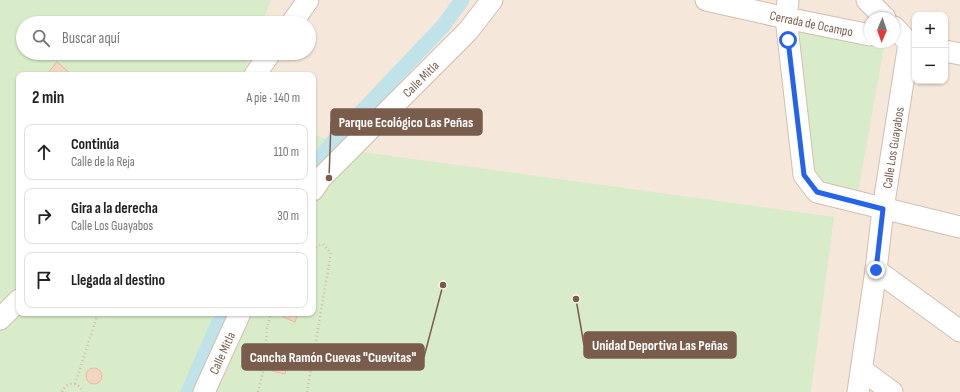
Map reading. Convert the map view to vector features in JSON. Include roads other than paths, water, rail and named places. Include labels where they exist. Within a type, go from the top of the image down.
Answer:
[{"type":"street","points":[[297,16],[308,0]]},
{"type":"street","name":"Calle Mitla","points":[[316,186],[321,178],[468,31],[492,0]]},
{"type":"street","name":"Cerrada de Ocampo","points":[[706,0],[787,9],[864,33]]},
{"type":"street","points":[[867,0],[879,12]]},
{"type":"street","points":[[787,9],[804,175],[817,192],[883,209],[959,224]]},
{"type":"street","name":"Calle Los Guayabos","points":[[858,392],[876,270],[906,42]]},
{"type":"street","points":[[948,52],[960,54]]},
{"type":"street","points":[[257,72],[265,60]]},
{"type":"street","points":[[876,270],[960,331]]},
{"type":"street","points":[[0,319],[16,303]]},
{"type":"street","name":"Calle Mitla","points":[[204,392],[239,316]]},
{"type":"street","points":[[862,370],[892,392]]},
{"type":"waterway","points":[[316,163],[332,143],[443,26],[462,0]]},
{"type":"waterway","points":[[188,392],[222,316]]},
{"type":"place","name":"Parque Ecológico Las Peñas","points":[[329,178]]},
{"type":"place","name":"Cancha Ramón Cuevas \"Cuevitas\"","points":[[443,285]]},
{"type":"place","name":"Unidad Deportiva Las Peñas","points":[[576,299]]}]
